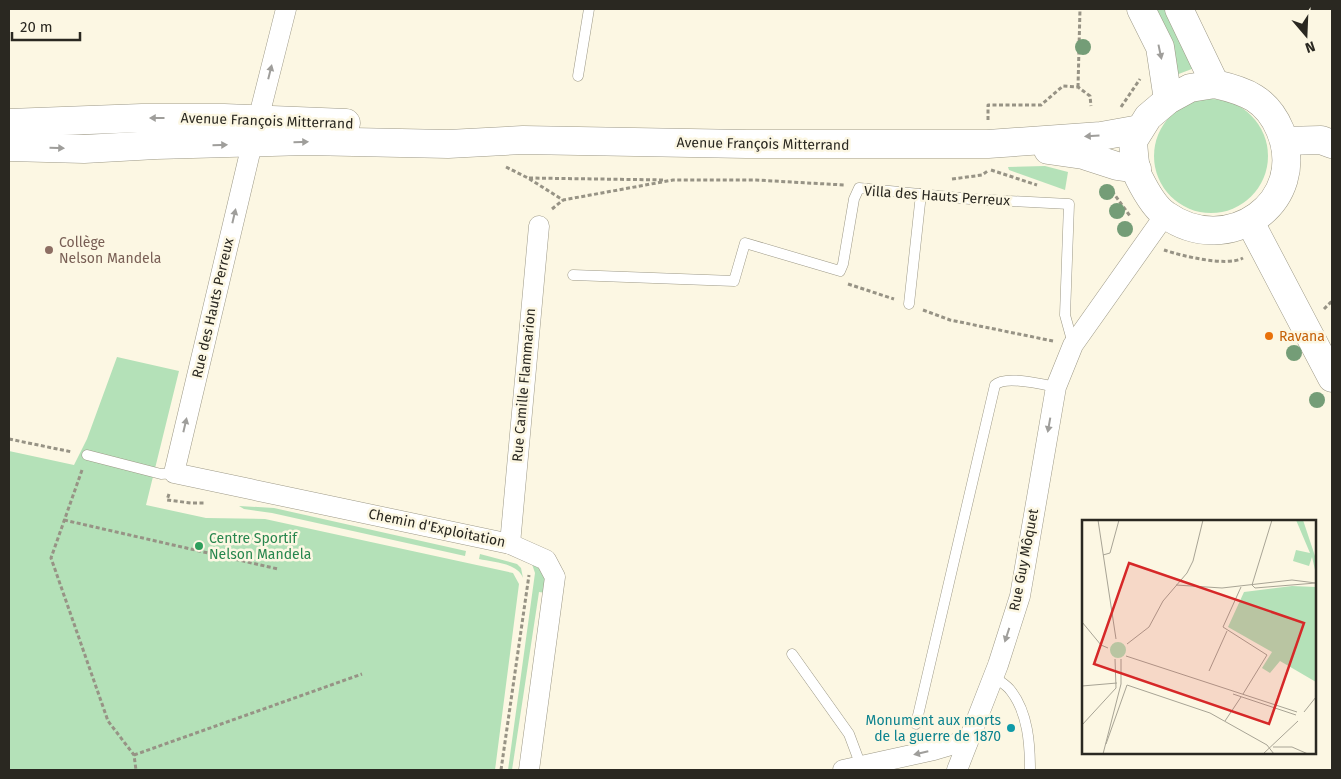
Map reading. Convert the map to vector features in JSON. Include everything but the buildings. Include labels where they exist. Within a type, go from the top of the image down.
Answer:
[{"type":"main road","points":[[1141,9],[1160,46],[1168,100]]},
{"type":"main road","points":[[1179,9],[1216,84]]},
{"type":"main road","points":[[1216,84],[1239,89],[1260,101],[1275,119],[1284,141],[1286,164],[1281,186],[1269,206],[1250,222],[1232,229],[1211,231],[1191,228],[1165,215],[1157,206],[1138,177],[1132,141],[1148,117],[1168,100],[1190,88],[1216,84]]},
{"type":"main road","name":"Avenue François Mitterrand","points":[[9,124],[142,118],[255,132],[306,141],[448,144],[523,140],[845,145],[995,154]]},
{"type":"main road","points":[[995,154],[1140,129]]},
{"type":"main road","name":"Avenue François Mitterrand","points":[[9,147],[84,149],[156,145],[255,132]]},
{"type":"main road","points":[[1284,141],[1321,140],[1332,144]]},
{"type":"main road","points":[[995,154],[1083,155],[1117,166],[1137,169]]},
{"type":"main road","points":[[1250,222],[1332,378]]},
{"type":"street","name":"Rue des Hauts Perreux","points":[[174,473],[286,9]]},
{"type":"street","name":"Rue Guy Môquet","points":[[957,770],[993,676],[1020,596],[1065,344],[1165,215]]},
{"type":"street","name":"Rue Camille Flammarion","points":[[510,544],[539,226]]},
{"type":"street","name":"Chemin d'Exploitation","points":[[174,473],[510,544],[546,560],[555,577],[529,770]]},
{"type":"street","points":[[852,768],[934,750],[968,740]]},
{"type":"lane","points":[[578,76],[588,9]]},
{"type":"lane","name":"Villa des Hauts Perreux","points":[[840,271],[843,264],[854,199],[860,188],[970,199],[1069,204],[1065,344]]},
{"type":"lane","points":[[909,304],[921,194]]},
{"type":"lane","points":[[574,275],[734,281],[745,243],[840,271]]},
{"type":"lane","points":[[916,724],[995,385],[999,381],[1005,380],[1056,387]]},
{"type":"lane","points":[[87,455],[161,474],[174,473]]},
{"type":"lane","points":[[792,654],[849,734],[852,768]]},
{"type":"lane","points":[[993,676],[1010,689],[1021,707],[1030,747],[1030,770]]},
{"type":"path","points":[[1078,87],[1080,9]]},
{"type":"path","points":[[988,120],[988,105],[1041,105],[1063,86],[1078,87],[1090,96],[1091,106]]},
{"type":"path","points":[[945,180],[982,175],[989,170],[995,154]]},
{"type":"path","points":[[502,165],[528,178],[563,200],[673,180]]},
{"type":"path","points":[[989,170],[1043,186]]},
{"type":"path","points":[[528,178],[756,180],[852,186]]},
{"type":"path","points":[[840,271],[845,284],[909,304],[950,320],[1065,344]]},
{"type":"path","points":[[9,439],[87,455],[51,558],[108,721],[134,754],[136,770]]},
{"type":"path","points":[[168,500],[191,504],[207,503]]},
{"type":"path","points":[[64,520],[278,569]]},
{"type":"path","points":[[501,770],[529,574],[526,568]]},
{"type":"path","points":[[134,754],[362,674]]},
{"type":"green space","points":[[1153,9],[1168,9],[1197,67],[1176,75]]},
{"type":"green space","points":[[1211,99],[1233,103],[1251,116],[1264,134],[1268,156],[1264,178],[1251,196],[1233,209],[1211,213],[1189,209],[1171,196],[1158,178],[1154,156],[1158,134],[1171,116],[1189,103]]},
{"type":"green space","points":[[1045,166],[1068,172],[1065,190],[1009,170],[1008,167]]},
{"type":"green space","name":"Centre Sportif Nelson Mandela","points":[[117,357],[179,371],[146,505],[206,518],[265,519],[513,573],[519,584],[495,770],[9,770],[9,451],[74,465],[87,439]]},
{"type":"green space","points":[[239,506],[274,508],[466,551],[465,556],[272,513],[244,509]]},
{"type":"green space","points":[[480,554],[517,564],[521,568],[523,578],[511,566],[479,559]]},
{"type":"green space","points":[[531,561],[543,575],[547,593],[539,592],[512,770],[508,770],[535,573]]},
{"type":"place","name":"Collège Nelson Mandela","points":[[49,250]]},
{"type":"place","name":"Ravana","points":[[1269,336]]},
{"type":"place","name":"Centre Sportif Nelson Mandela","points":[[199,546]]},
{"type":"place","name":"Monument aux morts de la guerre de 1870","points":[[1011,728]]}]
